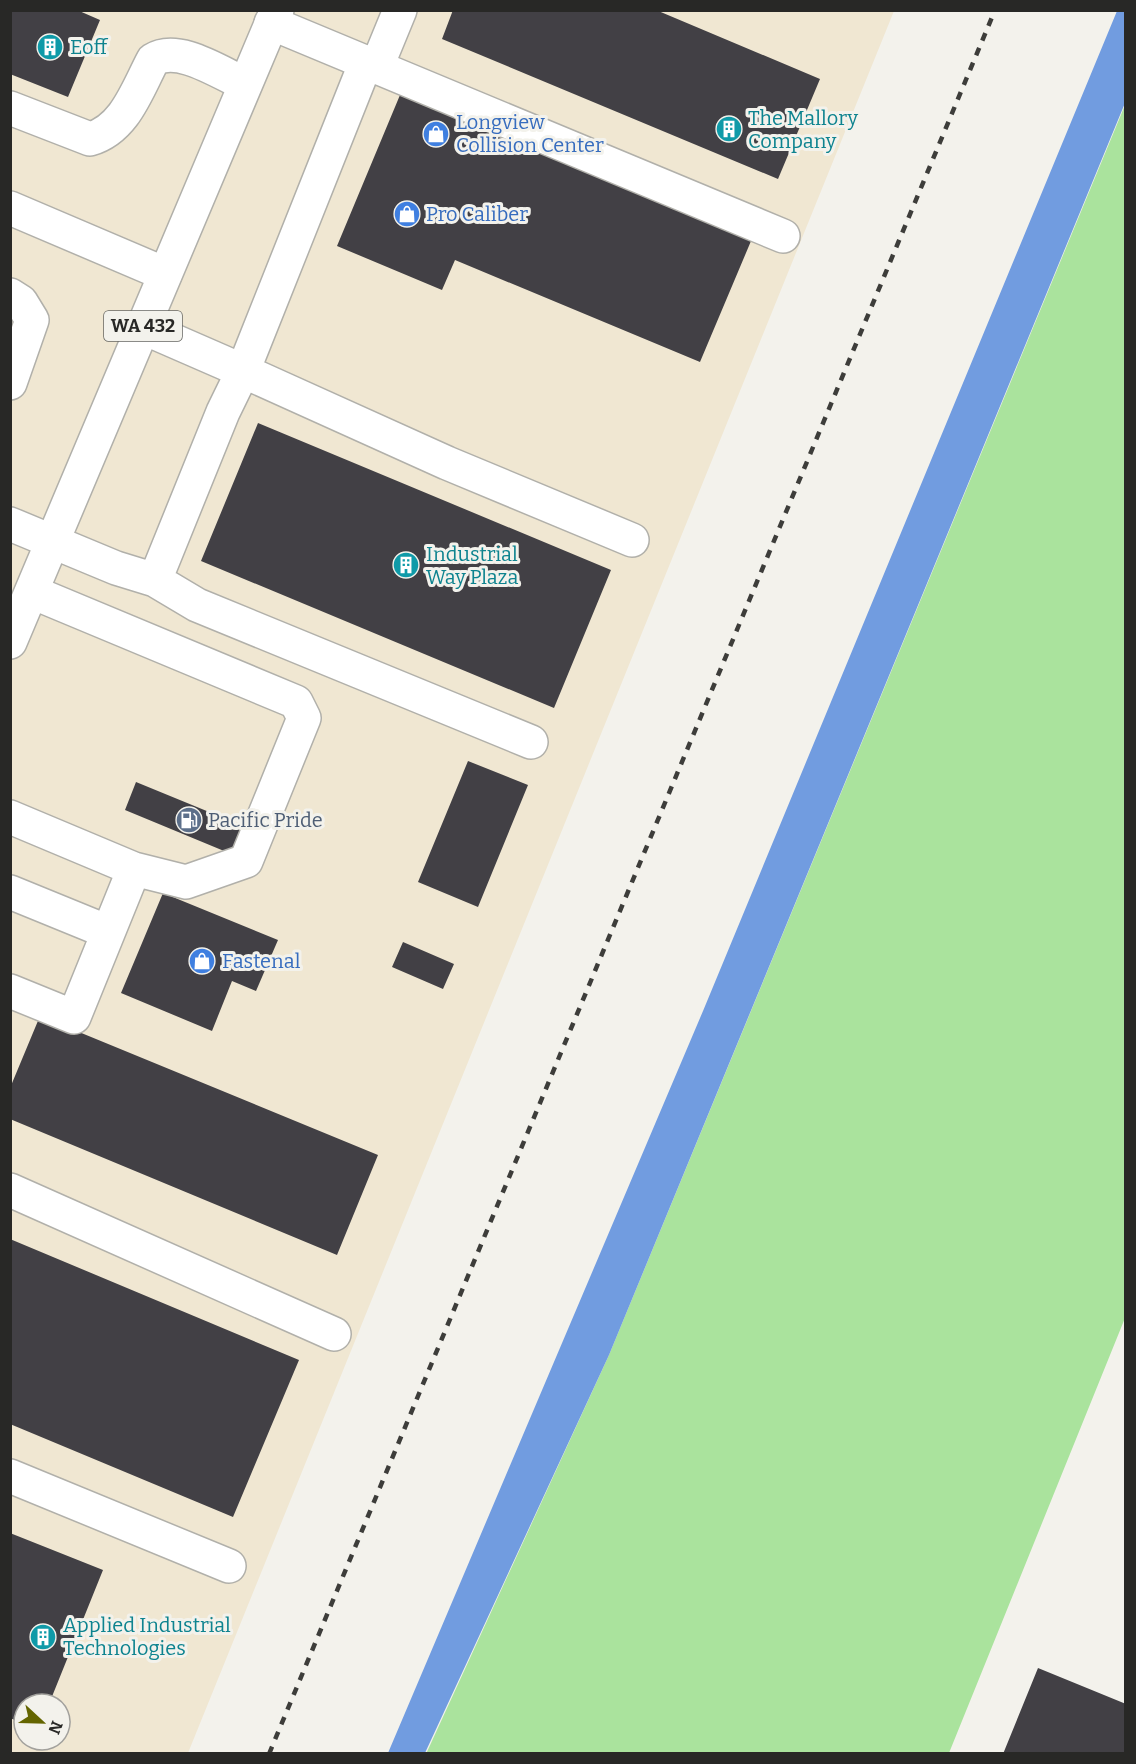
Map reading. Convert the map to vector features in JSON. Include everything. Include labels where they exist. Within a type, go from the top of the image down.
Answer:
[{"type":"main road","points":[[155,580],[223,412],[243,371],[372,64],[400,10]]},
{"type":"main road","points":[[274,17],[372,64],[783,236]]},
{"type":"main road","name":"WA 432","points":[[10,642],[274,17]]},
{"type":"main road","points":[[10,108],[90,139],[104,135],[119,122],[153,60],[161,55],[171,54],[188,59],[245,84]]},
{"type":"main road","points":[[10,208],[165,274]]},
{"type":"main road","points":[[10,295],[21,302],[32,320],[10,383]]},
{"type":"main road","points":[[142,327],[447,463],[632,540]]},
{"type":"main road","points":[[10,524],[116,568],[155,580],[197,605],[531,742]]},
{"type":"main road","points":[[10,818],[134,869],[186,882],[246,861],[304,718],[296,702],[32,592]]},
{"type":"main road","points":[[10,991],[74,1017],[134,869]]},
{"type":"main road","points":[[10,892],[108,932]]},
{"type":"main road","points":[[10,1190],[334,1334]]},
{"type":"main road","points":[[10,1476],[229,1566]]},
{"type":"shaded area","points":[[11,11],[894,11],[188,1753],[11,1754]]},
{"type":"green space","points":[[1125,105],[1125,1318],[949,1753],[426,1754],[609,1355]]},
{"type":"water","points":[[1117,11],[1125,11],[1125,103],[609,1355],[425,1753],[388,1753],[703,1011]]},
{"type":"building","name":"Eoff","points":[[10,10],[77,10],[100,20],[68,97],[10,74]]},
{"type":"building","name":"The Mallory Company","points":[[453,10],[656,10],[820,79],[778,179],[442,39]]},
{"type":"building","points":[[400,95],[751,241],[700,362],[455,260],[442,290],[337,246]]},
{"type":"building","name":"Industrial Way Plaza","points":[[258,423],[611,570],[554,708],[201,561]]},
{"type":"building","points":[[468,761],[528,785],[478,907],[418,882]]},
{"type":"building","name":"Pacific Pride","points":[[136,782],[253,830],[241,858],[125,810]]},
{"type":"building","name":"Fastenal","points":[[163,893],[278,940],[256,991],[232,981],[212,1031],[121,993]]},
{"type":"building","points":[[403,942],[454,964],[443,989],[392,967]]},
{"type":"building","points":[[40,1016],[378,1155],[337,1255],[10,1119],[10,1088]]},
{"type":"building","points":[[10,1239],[299,1360],[233,1517],[10,1424]]},
{"type":"building","name":"Applied Industrial Technologies","points":[[10,1533],[103,1570],[54,1692],[12,1692],[12,1719],[10,1718]]},
{"type":"building","points":[[1038,1668],[1126,1704],[1126,1754],[1003,1754]]},
{"type":"railway","points":[[269,1754],[995,10]]},
{"type":"place","name":"Eoff","points":[[50,47]]},
{"type":"place","name":"The Mallory Company","points":[[729,129]]},
{"type":"place","name":"Longview Collision Center","points":[[436,134]]},
{"type":"place","name":"Pro Caliber","points":[[407,214]]},
{"type":"place","name":"Industrial Way Plaza","points":[[406,565]]},
{"type":"place","name":"Pacific Pride","points":[[189,820]]},
{"type":"place","name":"Fastenal","points":[[202,961]]},
{"type":"place","name":"Applied Industrial Technologies","points":[[43,1637]]}]
